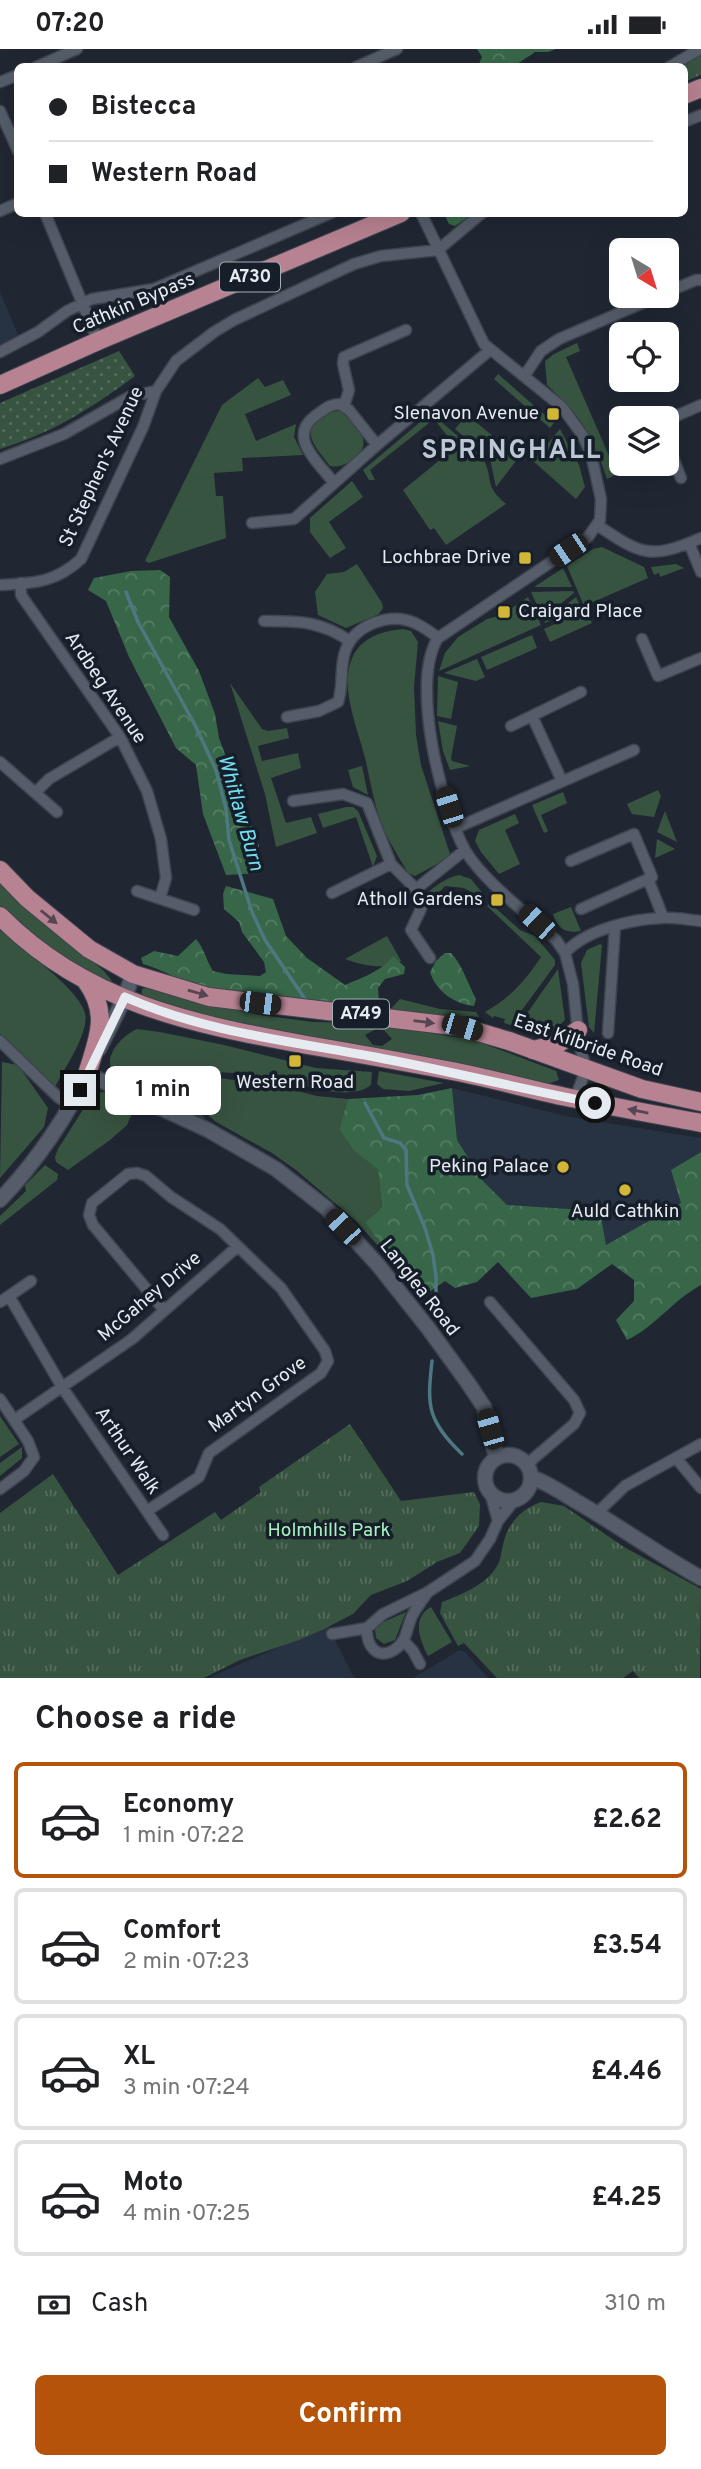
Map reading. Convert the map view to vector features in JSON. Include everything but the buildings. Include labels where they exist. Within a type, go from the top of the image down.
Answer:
[{"type":"main road","name":"Cathkin Bypass","points":[[0,385],[392,217]]},
{"type":"main road","name":"East Kilbride Road","points":[[0,870],[27,898],[89,949],[133,974],[209,997],[462,1027],[642,1089],[701,1102]]},
{"type":"main road","name":"A749","points":[[0,916],[61,965],[86,981],[159,1013],[215,1028],[465,1074],[575,1099],[701,1123]]},
{"type":"main road","points":[[86,981],[96,994],[101,1008],[87,1075]]},
{"type":"main road","points":[[533,1050],[558,1044],[578,1030]]},
{"type":"street","points":[[45,63],[77,49]]},
{"type":"street","points":[[365,63],[397,49]]},
{"type":"street","points":[[676,63],[700,49]]},
{"type":"street","points":[[0,111],[14,142]]},
{"type":"street","points":[[47,217],[98,341]]},
{"type":"street","points":[[0,352],[83,303],[103,296],[154,289],[322,217]]},
{"type":"street","points":[[423,217],[479,337],[490,351],[525,375],[562,407],[583,436],[600,487],[601,513],[589,537],[438,638],[429,662],[426,712],[436,766],[465,850],[482,872],[556,940],[565,953],[573,984],[586,1069],[575,1099]]},
{"type":"street","points":[[438,250],[477,217]]},
{"type":"street","name":"St Stephen's Avenue","points":[[0,585],[54,578],[80,559],[143,427],[156,391],[176,361],[214,332],[254,309],[354,264],[381,256],[438,250]]},
{"type":"street","points":[[679,287],[701,280]]},
{"type":"street","points":[[525,375],[541,351],[559,339],[631,308]]},
{"type":"street","points":[[344,406],[349,390],[344,357],[406,330]]},
{"type":"street","points":[[252,523],[294,519],[377,445],[490,351]]},
{"type":"street","points":[[0,459],[64,434],[131,396],[156,391]]},
{"type":"street","points":[[679,415],[701,405]]},
{"type":"street","points":[[334,483],[306,445],[302,433],[306,423],[328,406],[344,406],[377,445]]},
{"type":"street","points":[[679,473],[681,478]]},
{"type":"street","points":[[597,525],[621,541],[649,553],[665,552],[701,538]]},
{"type":"street","points":[[689,543],[701,572]]},
{"type":"street","name":"Ardbeg Avenue","points":[[21,583],[21,595],[120,737],[147,791],[161,839],[166,878],[160,898]]},
{"type":"street","points":[[287,717],[319,711],[338,702],[342,665],[350,641],[364,628],[384,619],[415,623],[438,638]]},
{"type":"street","points":[[264,621],[311,622],[350,641]]},
{"type":"street","points":[[642,639],[657,676],[701,658]]},
{"type":"street","points":[[511,726],[580,692]]},
{"type":"street","points":[[532,716],[562,781]]},
{"type":"street","points":[[35,793],[49,779],[120,737]]},
{"type":"street","points":[[456,828],[634,750]]},
{"type":"street","points":[[0,762],[57,812]]},
{"type":"street","points":[[293,801],[343,794],[367,803],[391,865],[416,889],[421,909],[411,930],[430,958]]},
{"type":"street","points":[[571,861],[634,834],[652,877],[581,909]]},
{"type":"street","points":[[416,889],[465,850]]},
{"type":"street","points":[[332,893],[391,865]]},
{"type":"street","points":[[648,879],[663,917]]},
{"type":"street","points":[[137,891],[194,910]]},
{"type":"street","points":[[565,953],[583,938],[615,926],[663,917],[701,921]]},
{"type":"street","points":[[608,1033],[615,926]]},
{"type":"street","points":[[0,1200],[37,1158],[72,1106],[125,997],[133,974]]},
{"type":"street","points":[[3,1048],[58,1097],[72,1106]]},
{"type":"street","name":"Langlea Road","points":[[87,1075],[208,1131],[276,1169],[326,1208],[378,1265],[468,1383],[484,1407],[494,1450],[500,1456]]},
{"type":"street","name":"Martyn Grove","points":[[147,1511],[199,1477],[209,1453],[321,1373],[328,1361],[325,1351],[281,1288],[220,1229],[146,1177],[137,1173],[128,1174],[92,1202],[89,1215],[93,1224],[164,1310]]},
{"type":"street","name":"McGahey Drive","points":[[14,1420],[132,1339],[237,1247]]},
{"type":"street","points":[[5,1299],[31,1281]]},
{"type":"street","name":"Arthur Walk","points":[[5,1299],[163,1535]]},
{"type":"street","points":[[332,1634],[367,1628],[383,1613],[428,1593],[475,1560],[498,1521],[514,1501],[524,1496],[530,1485],[529,1471],[574,1424],[580,1413],[575,1400],[489,1302]]},
{"type":"street","points":[[0,1399],[28,1440],[34,1457],[24,1471],[0,1489]]},
{"type":"street","points":[[597,1514],[625,1486],[701,1444]]},
{"type":"street","points":[[498,1521],[491,1496],[485,1486],[485,1472],[491,1462],[500,1456],[508,1455],[520,1458],[529,1471],[542,1481],[701,1578]]},
{"type":"street","points":[[676,1458],[701,1488]]},
{"type":"street","points":[[491,1496],[498,1500],[514,1501]]},
{"type":"street","points":[[367,1628],[371,1647],[380,1654],[386,1654],[404,1641],[411,1619],[428,1593]]},
{"type":"street","points":[[404,1641],[420,1664]]},
{"type":"shaded area","points":[[0,292],[19,337],[0,346]]},
{"type":"shaded area","points":[[452,1088],[570,1117],[701,1138],[701,1152],[672,1170],[681,1203],[606,1245],[600,1211],[507,1205],[483,1181],[457,1140]]},
{"type":"shaded area","points":[[328,1626],[353,1676],[357,1678],[208,1678]]},
{"type":"shaded area","points":[[460,1650],[465,1652],[488,1678],[413,1678]]},
{"type":"green space","points":[[477,49],[556,49],[535,52],[518,63],[479,63],[482,57]]},
{"type":"green space","points":[[701,54],[701,75],[688,80],[688,63],[686,63]]},
{"type":"green space","points":[[446,217],[468,217],[455,226],[449,224]]},
{"type":"green space","points":[[577,343],[580,351],[566,357],[609,456],[609,476],[613,476],[607,479],[584,427],[547,385],[545,361]]},
{"type":"green space","points":[[119,351],[135,376],[71,419],[0,449],[0,403]]},
{"type":"green space","points":[[498,374],[554,423],[550,428],[494,379]]},
{"type":"green space","points":[[258,378],[265,387],[283,380],[291,395],[245,414],[256,441],[296,424],[294,437],[303,455],[242,458],[243,471],[214,473],[216,496],[223,496],[226,538],[149,563],[145,561],[222,405]]},
{"type":"green space","points":[[339,411],[344,413],[358,430],[363,442],[354,459],[336,467],[330,466],[317,449],[311,430],[313,424],[322,417]]},
{"type":"green space","points":[[431,413],[482,457],[491,486],[506,504],[446,545],[434,528],[430,530],[403,490],[456,447],[434,419],[370,470],[375,480],[369,480],[363,470]]},
{"type":"green space","points":[[467,415],[519,457],[496,487],[490,459],[455,429]]},
{"type":"green space","points":[[560,429],[579,465],[585,487],[576,499],[533,461]]},
{"type":"green space","points":[[352,481],[363,497],[329,522],[346,548],[330,558],[310,532],[310,518]]},
{"type":"green space","points":[[602,547],[644,567],[648,578],[584,606],[567,566],[593,549]]},
{"type":"green space","points":[[357,564],[383,608],[379,614],[346,628],[318,615],[315,592],[327,574],[344,572]]},
{"type":"green space","points":[[676,564],[684,568],[660,577],[659,573],[654,575],[651,567]]},
{"type":"green space","points":[[563,568],[572,587],[534,587]]},
{"type":"green space","points":[[160,570],[170,577],[169,617],[199,671],[215,714],[219,738],[259,846],[259,873],[226,875],[203,814],[196,765],[176,748],[129,657],[106,601],[88,590],[94,578],[131,571]]},
{"type":"green space","points":[[531,592],[574,593],[543,618]]},
{"type":"green space","points":[[528,597],[541,625],[439,671],[445,653],[458,637],[487,619],[502,615]]},
{"type":"green space","points":[[576,597],[581,608],[544,622]]},
{"type":"green space","points":[[586,610],[592,623],[550,642],[544,629]]},
{"type":"green space","points":[[403,629],[411,631],[418,642],[414,687],[416,735],[421,765],[450,854],[448,858],[415,876],[408,873],[381,822],[351,709],[348,682],[353,656],[362,644],[381,633]]},
{"type":"green space","points":[[532,635],[537,648],[487,670],[481,657]]},
{"type":"green space","points":[[477,659],[485,677],[476,681],[444,673]]},
{"type":"green space","points":[[438,676],[458,682],[451,719],[437,716]]},
{"type":"green space","points":[[230,683],[262,729],[268,731],[287,728],[289,738],[258,746],[262,761],[298,753],[301,768],[271,778],[286,823],[311,817],[317,833],[276,847],[265,794]]},
{"type":"green space","points":[[438,721],[457,726],[451,758],[452,761],[470,766],[450,770],[443,751]]},
{"type":"green space","points":[[362,766],[368,795],[353,787],[348,770]]},
{"type":"green space","points":[[658,790],[661,796],[654,817],[632,814],[627,804]]},
{"type":"green space","points":[[563,792],[567,803],[541,815],[548,831],[544,833],[532,805]]},
{"type":"green space","points":[[353,807],[358,811],[377,856],[373,867],[356,817],[323,828],[318,814]]},
{"type":"green space","points":[[665,811],[677,842],[657,832]]},
{"type":"green space","points":[[515,814],[519,823],[505,830],[520,864],[499,874],[475,841],[479,830]]},
{"type":"green space","points":[[657,839],[675,849],[655,858]]},
{"type":"green space","points":[[459,875],[471,879],[484,895],[481,898],[464,888],[445,886],[433,899],[438,905],[432,907],[425,903],[425,895],[428,892]]},
{"type":"green space","points":[[0,881],[20,903],[104,971],[112,981],[107,982],[65,957],[0,908]]},
{"type":"green space","points":[[226,886],[273,899],[286,936],[307,958],[345,985],[377,970],[393,956],[405,967],[404,974],[385,979],[378,988],[379,1004],[374,1010],[207,991],[143,964],[141,958],[154,951],[178,956],[196,939],[213,971],[260,976],[266,972],[264,962],[242,932],[239,922],[224,909],[223,894]]},
{"type":"green space","points":[[490,903],[520,930],[535,936],[555,960],[555,965],[511,1025],[504,1023],[505,1019],[493,1018],[485,1012],[516,988],[541,957],[487,906]]},
{"type":"green space","points":[[571,907],[581,931],[563,929],[555,919],[553,914]]},
{"type":"green space","points":[[0,930],[61,981],[72,992],[85,1013],[86,1021],[80,1040],[55,1087],[0,1034]]},
{"type":"green space","points":[[387,936],[401,961],[381,966],[345,959]]},
{"type":"green space","points":[[600,944],[594,1033],[589,1027],[581,963],[587,950]]},
{"type":"green space","points":[[445,953],[451,953],[462,968],[476,999],[474,1006],[460,1003],[447,995],[433,979],[430,972],[436,961]]},
{"type":"green space","points":[[558,969],[565,1020],[548,1033],[535,1033],[529,1029],[526,1015]]},
{"type":"green space","points":[[150,987],[260,1015],[313,1022],[366,1023],[474,1040],[556,1071],[559,1080],[535,1083],[247,1027],[149,1000],[142,994],[142,989]],"holes":[[[376,1029],[384,1030],[392,1039],[382,1046],[373,1045],[365,1035]]]},
{"type":"green space","points":[[400,999],[440,1009],[476,1012],[479,1017],[465,1016],[464,1020],[386,1014]]},
{"type":"green space","points":[[137,1029],[224,1045],[316,1068],[372,1072],[371,1085],[362,1090],[339,1092],[265,1077],[209,1072],[172,1076],[142,1089],[118,1078],[110,1066],[116,1047]]},
{"type":"green space","points":[[2,1062],[18,1065],[48,1108],[44,1127],[0,1178]]},
{"type":"green space","points":[[379,1071],[444,1083],[409,1091],[383,1089],[377,1084]]},
{"type":"green space","points":[[220,1078],[348,1099],[339,1129],[353,1150],[378,1168],[382,1208],[365,1222],[397,1267],[356,1221],[296,1170],[272,1153],[216,1122],[169,1081]]},
{"type":"green space","points":[[160,1083],[164,1083],[206,1119],[150,1092]]},
{"type":"green space","points":[[452,1088],[457,1140],[483,1181],[507,1205],[600,1211],[606,1245],[681,1203],[671,1170],[701,1152],[701,1285],[627,1340],[616,1320],[634,1301],[634,1280],[612,1264],[577,1289],[531,1298],[498,1262],[477,1282],[455,1288],[445,1281],[422,1297],[410,1286],[365,1222],[382,1208],[378,1169],[353,1150],[339,1129],[348,1099],[418,1095]]},
{"type":"green space","points":[[103,1092],[134,1108],[127,1125],[68,1170],[56,1162],[58,1149],[89,1100],[95,1094]]},
{"type":"green space","points":[[45,1165],[58,1174],[57,1180],[0,1225],[0,1216],[26,1191],[25,1185]]},
{"type":"green space","points":[[0,1416],[19,1444],[0,1457]]},
{"type":"green space","name":"Holmhills Park","points":[[350,1424],[401,1501],[474,1492],[480,1504],[479,1526],[460,1553],[437,1562],[407,1581],[371,1595],[353,1614],[324,1629],[240,1660],[204,1678],[0,1678],[0,1513],[53,1474],[118,1575],[215,1512],[221,1520],[261,1492],[259,1487]]},
{"type":"green space","points":[[22,1447],[22,1458],[0,1476],[0,1463]]},
{"type":"green space","points":[[541,1502],[564,1506],[624,1547],[701,1589],[700,1678],[639,1678],[633,1671],[623,1678],[497,1678],[464,1643],[458,1646],[440,1613],[442,1602],[465,1592],[493,1572],[512,1524],[521,1513]]},
{"type":"green space","points":[[431,1607],[452,1642],[428,1656],[420,1636],[419,1623]]},
{"type":"green space","points":[[406,1612],[395,1640],[384,1644],[376,1638],[375,1630],[379,1624]]},
{"type":"waterway","name":"Whitlaw Burn","points":[[126,592],[138,622],[195,725],[216,770],[226,809],[229,840],[252,912],[265,940],[307,1002]]},
{"type":"waterway","name":"Whitlaw Burn","points":[[365,1103],[384,1138],[400,1143],[406,1150],[407,1185],[433,1255],[436,1305]]},
{"type":"waterway","name":"Whitlaw Burn","points":[[432,1361],[432,1412],[442,1431],[462,1454]]},
{"type":"place","name":"Slenavon Avenue","points":[[553,414]]},
{"type":"place","name":"Lochbrae Drive","points":[[525,558]]},
{"type":"place","name":"Craigard Place","points":[[504,612]]},
{"type":"place","name":"Atholl Gardens","points":[[497,900]]},
{"type":"place","name":"Western Road","points":[[295,1061]]},
{"type":"place","name":"Peking Palace","points":[[563,1167]]},
{"type":"place","name":"Auld Cathkin","points":[[625,1190]]},
{"type":"district","name":"SPRINGHALL","points":[[512,451]]},
{"type":"route","points":[[80,1090],[125,997],[159,1013],[215,1028],[465,1074],[595,1103]]}]
